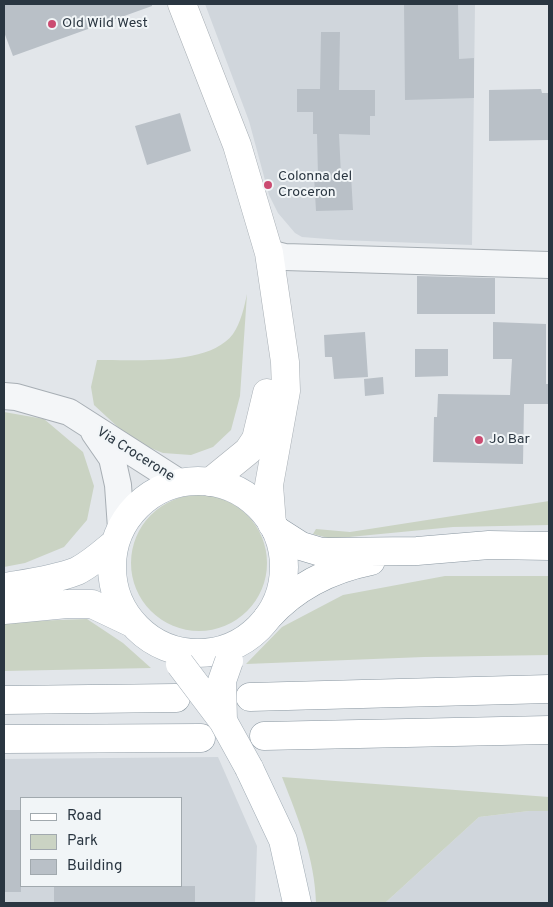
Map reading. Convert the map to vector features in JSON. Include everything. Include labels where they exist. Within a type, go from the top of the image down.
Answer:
[{"type":"main road","points":[[182,4],[237,145],[269,253],[285,362],[286,391],[269,485],[274,527],[282,552],[284,575],[278,597],[268,617]]},
{"type":"main road","points":[[210,482],[248,452],[256,440],[264,411],[277,312]]},
{"type":"main road","points":[[4,587],[53,578],[77,571],[93,561],[118,536],[131,512],[145,499],[162,489],[180,483],[210,482],[228,486],[246,496],[261,508],[274,527],[301,546],[321,552],[417,551],[489,545],[549,546]]},
{"type":"main road","points":[[118,536],[112,571],[118,598],[132,623]]},
{"type":"main road","points":[[174,655],[220,650],[244,639],[257,629],[289,595],[327,574],[358,564],[417,551]]},
{"type":"main road","points":[[4,610],[92,604],[132,623],[174,655],[223,721],[249,768],[282,840],[297,903]]},
{"type":"main road","points":[[223,721],[222,682],[229,661],[244,639]]},
{"type":"main road","points":[[250,697],[549,689]]},
{"type":"main road","points":[[4,700],[176,698]]},
{"type":"main road","points":[[264,736],[549,730]]},
{"type":"main road","points":[[4,740],[201,738]]},
{"type":"street","points":[[269,253],[285,257],[549,266]]},
{"type":"street","name":"Via Crocerone","points":[[4,396],[16,397],[69,412],[91,428],[180,483]]},
{"type":"street","name":"Via Crocerone","points":[[91,428],[112,458],[118,485],[118,536]]},
{"type":"shaded area","points":[[205,4],[475,4],[472,245],[340,240],[302,237],[295,233],[278,213],[269,195],[249,121]]},
{"type":"shaded area","points":[[218,757],[257,846],[255,903],[4,903],[4,759]]},
{"type":"shaded area","points":[[529,811],[549,811],[549,903],[385,903],[479,817]]},
{"type":"green space","points":[[247,294],[240,396],[231,430],[213,447],[191,455],[163,453],[133,441],[94,405],[91,387],[97,360],[170,359],[206,352],[221,345],[233,334],[240,320]]},
{"type":"green space","points":[[4,412],[44,419],[83,452],[94,486],[87,520],[64,547],[25,563],[4,567]]},
{"type":"green space","points":[[199,495],[225,501],[247,515],[261,537],[267,563],[261,589],[247,611],[225,625],[199,631],[173,625],[151,611],[137,589],[131,563],[137,537],[151,515],[173,501]]},
{"type":"green space","points":[[549,501],[549,525],[453,527],[339,538],[328,538],[313,534],[316,529],[350,532]]},
{"type":"green space","points":[[445,576],[549,576],[549,655],[424,657],[246,664],[282,627],[343,595]]},
{"type":"green space","points":[[87,619],[123,643],[151,668],[4,671],[4,622]]},
{"type":"green space","points":[[282,777],[549,797],[549,811],[529,811],[479,817],[385,903],[316,903],[313,871],[309,855],[300,823]]},
{"type":"building","name":"Old Wild West","points":[[4,4],[152,4],[152,6],[13,56],[4,32]]},
{"type":"building","points":[[404,4],[458,4],[459,59],[474,58],[474,98],[405,100]]},
{"type":"building","points":[[321,32],[340,32],[339,90],[375,90],[375,116],[370,116],[370,135],[339,134],[341,175],[351,175],[353,210],[316,211],[314,176],[318,176],[317,134],[313,134],[313,112],[297,112],[297,89],[320,89]]},
{"type":"building","points":[[541,89],[542,93],[549,93],[549,140],[489,141],[489,90]]},
{"type":"building","points":[[180,113],[191,151],[147,165],[135,126]]},
{"type":"building","points":[[417,276],[495,278],[495,314],[417,314]]},
{"type":"building","points":[[493,322],[546,324],[546,384],[549,384],[549,404],[524,404],[523,464],[433,462],[434,417],[437,417],[438,394],[510,395],[512,359],[493,359]]},
{"type":"building","points":[[365,332],[368,377],[334,379],[332,357],[325,357],[324,335]]},
{"type":"building","points":[[415,349],[448,349],[448,376],[415,377]]},
{"type":"building","points":[[383,377],[384,394],[365,396],[364,379]]},
{"type":"building","points":[[4,810],[20,810],[21,892],[4,892]]},
{"type":"building","points":[[195,886],[195,903],[54,903],[54,887]]},
{"type":"place","name":"Old Wild West","points":[[52,24]]},
{"type":"place","name":"Colonna del Croceron","points":[[268,185]]},
{"type":"place","name":"Jo Bar","points":[[479,440]]}]
